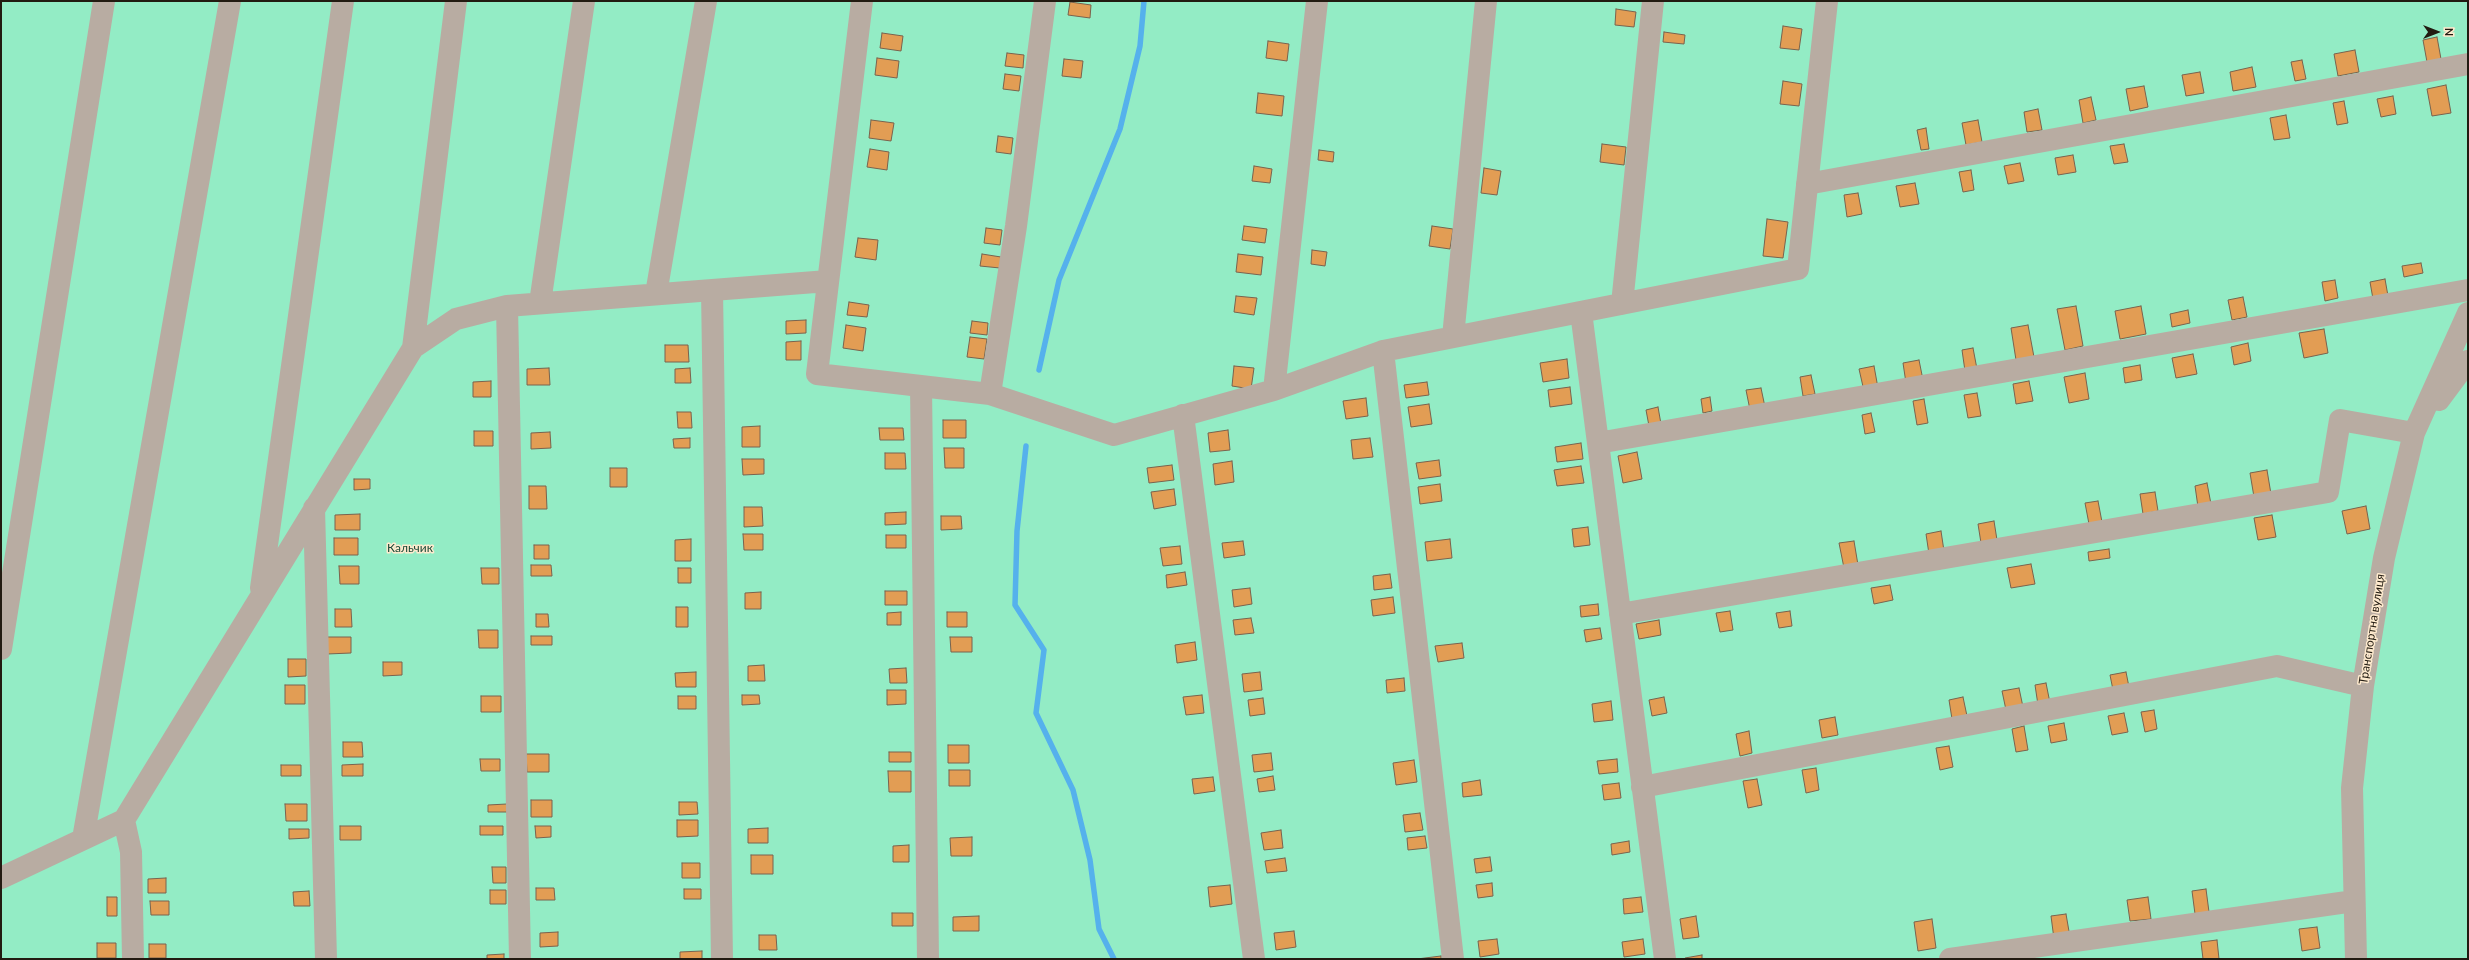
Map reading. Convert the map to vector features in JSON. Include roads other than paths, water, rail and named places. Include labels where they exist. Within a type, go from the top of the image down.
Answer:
[{"type":"street","points":[[1,649],[104,1]]},
{"type":"street","points":[[83,839],[230,1]]},
{"type":"street","points":[[260,598],[343,1]]},
{"type":"street","points":[[413,348],[456,1]]},
{"type":"street","points":[[540,303],[584,1]]},
{"type":"street","points":[[656,294],[706,1]]},
{"type":"street","points":[[862,1],[817,374],[990,394],[1114,435],[1274,390],[1383,351],[1798,270],[1827,1]]},
{"type":"street","points":[[990,394],[1016,226],[1045,1]]},
{"type":"street","points":[[1274,390],[1317,1]]},
{"type":"street","points":[[1453,337],[1486,1]]},
{"type":"street","points":[[1622,304],[1653,1]]},
{"type":"street","points":[[1807,184],[2468,64]]},
{"type":"street","points":[[1,878],[124,820],[413,348],[456,319],[507,306],[828,281]]},
{"type":"street","points":[[712,290],[722,959]]},
{"type":"street","points":[[1598,443],[2468,290]]},
{"type":"street","points":[[507,306],[520,959]]},
{"type":"street","points":[[1581,312],[1665,959]]},
{"type":"street","name":"Транспортна вулиця","points":[[2356,959],[2352,788],[2363,686],[2384,558],[2414,433],[2468,313]]},
{"type":"street","points":[[1383,351],[1453,959]]},
{"type":"street","points":[[1620,614],[2328,492],[2340,420],[2414,433],[2468,360]]},
{"type":"street","points":[[921,386],[928,959]]},
{"type":"street","points":[[1183,415],[1254,959]]},
{"type":"street","points":[[314,508],[326,959]]},
{"type":"street","points":[[1642,787],[2277,666],[2363,686]]},
{"type":"street","points":[[124,820],[131,852],[133,959]]},
{"type":"street","points":[[1950,959],[2354,901]]},
{"type":"waterway","points":[[1039,370],[1059,280],[1120,129],[1140,46],[1144,1]]},
{"type":"waterway","points":[[1026,446],[1017,531],[1015,605],[1044,650],[1036,713],[1073,790],[1090,860],[1099,929],[1114,959]]},
{"type":"park label","name":"Кальчик","points":[[410,548]]}]
